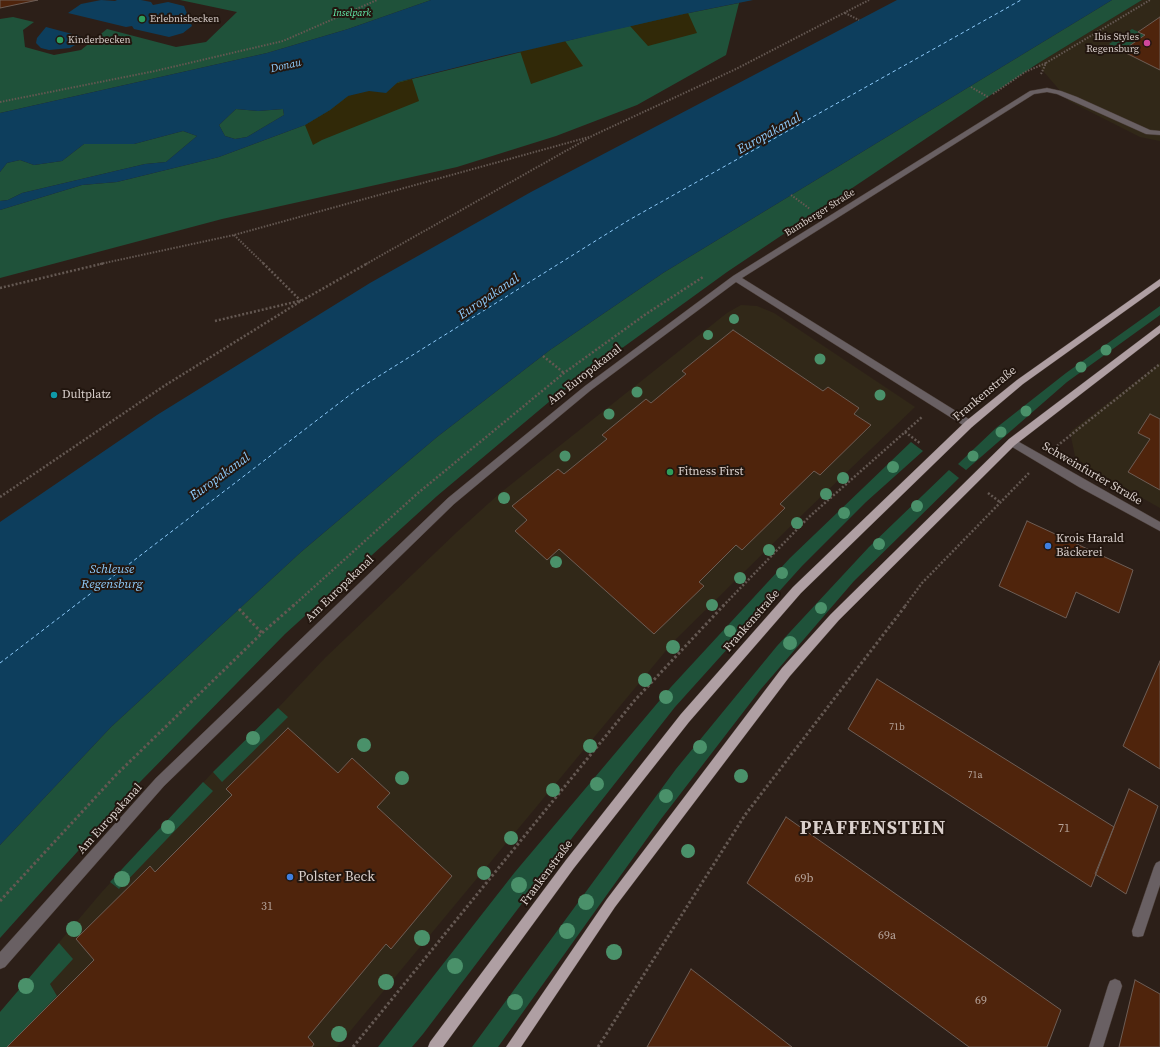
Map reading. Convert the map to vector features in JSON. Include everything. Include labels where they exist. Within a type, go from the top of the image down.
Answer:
[{"type":"main road","name":"Frankenstraße","points":[[435,1047],[570,864],[685,718],[797,590],[969,424],[1020,382],[1160,282]]},
{"type":"main road","points":[[513,1047],[611,902],[786,672],[835,617],[1012,442],[1160,328]]},
{"type":"street","name":"Bamberger Straße","points":[[736,278],[1032,92],[1047,90],[1058,92],[1075,98],[1149,132],[1160,133]]},
{"type":"street","points":[[736,278],[969,424]]},
{"type":"street","name":"Am Europakanal","points":[[0,962],[160,782],[451,501],[588,388],[736,278]]},
{"type":"street","name":"Schweinfurter Straße","points":[[1012,442],[1160,527]]},
{"type":"street","points":[[1138,931],[1160,867]]},
{"type":"street","points":[[1096,1047],[1115,986]]},
{"type":"path","points":[[0,102],[155,71],[283,41],[377,0]]},
{"type":"path","points":[[0,497],[164,386],[301,301],[594,135],[736,69],[869,0]]},
{"type":"path","points":[[1032,92],[1046,63],[1150,0]]},
{"type":"path","points":[[845,12],[859,20]]},
{"type":"path","points":[[971,87],[988,97]]},
{"type":"path","points":[[0,288],[234,235],[594,135]]},
{"type":"path","points":[[791,194],[810,209]]},
{"type":"path","points":[[234,235],[301,301]]},
{"type":"path","points":[[215,321],[301,301]]},
{"type":"path","points":[[543,356],[564,373]]},
{"type":"path","points":[[598,1047],[745,815],[922,583],[1041,460],[1060,443],[1160,364]]},
{"type":"path","points":[[353,1047],[635,700],[701,628],[809,517],[937,404]]},
{"type":"path","points":[[239,609],[262,633]]},
{"type":"shaded area","points":[[1142,0],[1160,0],[1160,141],[1140,137],[1069,101],[1037,64]]},
{"type":"shaded area","points":[[741,305],[757,306],[774,313],[915,407],[805,512],[674,641],[337,1047],[0,1047],[0,1012],[101,893],[213,772],[278,708],[325,658],[499,494],[727,313]]},
{"type":"shaded area","points":[[1160,363],[1160,508],[1087,467],[1075,456],[1070,432]]},
{"type":"green space","name":"Inselpark","points":[[180,0],[431,0],[348,29],[267,53],[0,113],[0,19],[13,17],[34,22],[23,30],[25,47],[54,55],[81,50],[107,29],[176,47],[206,42],[237,12]]},
{"type":"green space","points":[[1112,0],[1142,0],[1037,64],[727,272],[556,396],[437,496],[285,634],[139,783],[0,938],[0,845],[111,727],[301,552],[437,437],[550,350],[663,273]]},
{"type":"green space","points":[[739,3],[726,55],[637,105],[556,136],[457,167],[222,219],[0,278],[0,210],[82,185],[117,182],[219,157],[305,125],[330,110],[348,96],[386,93],[398,82],[603,32]]},
{"type":"green space","points":[[1132,29],[1145,35],[1122,51],[1109,44]]},
{"type":"green space","points":[[236,109],[258,111],[283,109],[284,115],[247,137],[235,139],[225,136],[219,125]]},
{"type":"green space","points":[[183,131],[197,136],[166,162],[145,164],[22,193],[8,200],[0,201],[0,172],[7,163],[20,160],[34,165],[62,161],[84,144],[134,144]]},
{"type":"green space","points":[[1160,306],[1160,315],[1067,382],[966,470],[958,464],[996,428],[1066,373]]},
{"type":"green space","points":[[911,442],[923,451],[866,502],[802,566],[675,707],[561,852],[412,1047],[378,1047],[515,872],[671,687],[790,558]]},
{"type":"green space","points":[[949,470],[959,478],[854,581],[761,689],[661,819],[498,1047],[472,1047],[676,769],[777,646],[869,547]]},
{"type":"green space","points":[[278,708],[288,717],[222,782],[213,772]]},
{"type":"green space","points":[[203,782],[213,791],[119,889],[110,882]]},
{"type":"green space","points":[[59,943],[73,959],[50,984],[57,996],[7,1047],[0,1047],[0,1012]]},
{"type":"sand","points":[[688,13],[697,33],[648,46],[630,26]]},
{"type":"sand","points":[[565,41],[583,66],[531,84],[520,51]]},
{"type":"sand","points":[[412,79],[419,101],[313,145],[305,125],[330,110],[348,96]]},
{"type":"water","name":"Erlebnisbecken","points":[[101,0],[141,0],[151,2],[153,5],[168,2],[184,6],[192,26],[183,33],[169,37],[134,29],[132,26],[126,27],[68,13],[81,4]]},
{"type":"water","name":"Donau","points":[[431,0],[753,0],[679,15],[398,82],[386,93],[369,91],[348,96],[330,110],[305,125],[219,157],[117,182],[82,185],[0,210],[0,201],[8,200],[22,193],[145,164],[166,162],[197,136],[183,131],[134,144],[84,144],[62,161],[34,165],[20,160],[7,163],[0,172],[0,113],[267,53],[348,29]],"holes":[[[236,109],[258,111],[283,109],[284,115],[247,137],[235,139],[225,136],[219,125]]]},
{"type":"water","name":"Schleuse Regensburg","points":[[897,0],[1112,0],[663,273],[550,350],[437,437],[301,552],[111,727],[0,845],[0,522],[157,415],[370,283],[531,192]]},
{"type":"water","name":"Kinderbecken","points":[[46,27],[87,38],[70,48],[49,50],[41,48],[36,43],[37,38]]},
{"type":"building","points":[[0,0],[38,0],[0,8]]},
{"type":"building","name":"Ibis Styles Regensburg","points":[[1160,17],[1160,70],[1122,51],[1145,35],[1138,32]]},
{"type":"building","points":[[733,330],[823,391],[828,387],[859,408],[854,414],[871,425],[820,475],[814,471],[780,504],[785,508],[742,550],[736,545],[699,582],[704,586],[654,634],[559,549],[547,560],[515,531],[527,520],[512,506],[558,469],[564,474],[607,439],[602,435],[646,399],[651,403],[686,374],[682,371]]},
{"type":"building","points":[[1150,414],[1160,419],[1160,490],[1128,472],[1150,439],[1138,433]]},
{"type":"building","name":"Krois Harald Bäckerei","points":[[1027,521],[1133,570],[1119,613],[1076,592],[1066,618],[999,586]]},
{"type":"building","points":[[1160,661],[1160,769],[1123,746]]},
{"type":"building","points":[[877,679],[1114,827],[1091,887],[848,729]]},
{"type":"building","points":[[288,728],[338,773],[352,758],[390,793],[377,807],[452,876],[391,949],[386,944],[308,1037],[314,1044],[312,1047],[7,1047],[94,960],[76,939],[150,866],[155,872],[232,795],[226,789]]},
{"type":"building","points":[[1129,789],[1158,806],[1126,894],[1095,874]]},
{"type":"building","points":[[786,817],[1061,1010],[1047,1047],[969,1047],[747,883]]},
{"type":"building","points":[[691,969],[792,1047],[647,1047]]},
{"type":"building","points":[[1135,980],[1160,994],[1160,1047],[1119,1047]]},
{"type":"ferry route","points":[[0,663],[355,391],[629,220],[1021,0]]},
{"type":"place","name":"Erlebnisbecken","points":[[142,19]]},
{"type":"place","name":"Kinderbecken","points":[[60,40]]},
{"type":"place","name":"Ibis Styles Regensburg","points":[[1147,43]]},
{"type":"place","name":"Dultplatz","points":[[54,395]]},
{"type":"place","name":"Fitness First","points":[[670,472]]},
{"type":"place","name":"Krois Harald Bäckerei","points":[[1048,546]]},
{"type":"place","name":"Polster Beck","points":[[290,877]]},
{"type":"district","name":"PFAFFENSTEIN","points":[[873,829]]},
{"type":"water label","name":"Europakanal","points":[[769,134]]},
{"type":"water label","name":"Europakanal","points":[[489,297]]},
{"type":"water label","name":"Europakanal","points":[[220,477]]}]
